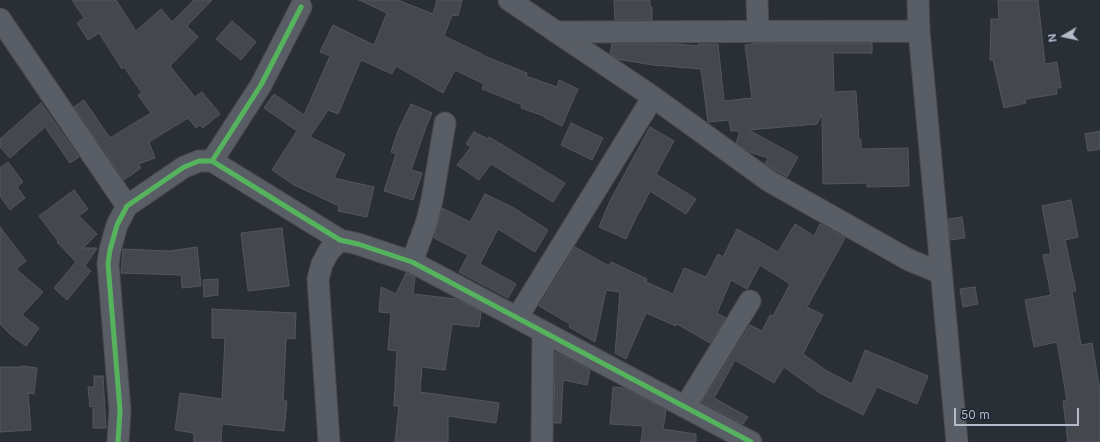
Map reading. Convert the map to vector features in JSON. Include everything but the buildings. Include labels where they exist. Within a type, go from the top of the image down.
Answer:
[{"type":"street","points":[[509,0],[653,97],[769,181],[903,257],[941,273]]},
{"type":"street","points":[[757,0],[758,31]]},
{"type":"street","points":[[918,0],[919,31],[957,442]]},
{"type":"street","points":[[212,160],[261,85],[301,7]]},
{"type":"street","points":[[0,19],[128,206]]},
{"type":"street","points":[[556,32],[919,31]]},
{"type":"street","points":[[517,318],[653,97]]},
{"type":"street","points":[[412,262],[427,221],[445,122]]},
{"type":"street","points":[[118,442],[120,410],[108,264],[116,225],[128,206],[184,167],[199,161],[212,160],[340,240],[358,244],[412,262],[685,407],[742,440]]},
{"type":"street","points":[[329,442],[318,279],[322,264],[329,251],[340,240]]},
{"type":"street","points":[[685,407],[750,300]]},
{"type":"street","points":[[542,442],[543,332]]},
{"type":"cycle path","points":[[118,442],[120,410],[108,264],[117,225],[127,206],[184,167],[199,161],[212,161],[261,85],[301,7]]},
{"type":"cycle path","points":[[212,161],[340,240],[358,244],[412,262],[751,442]]}]
